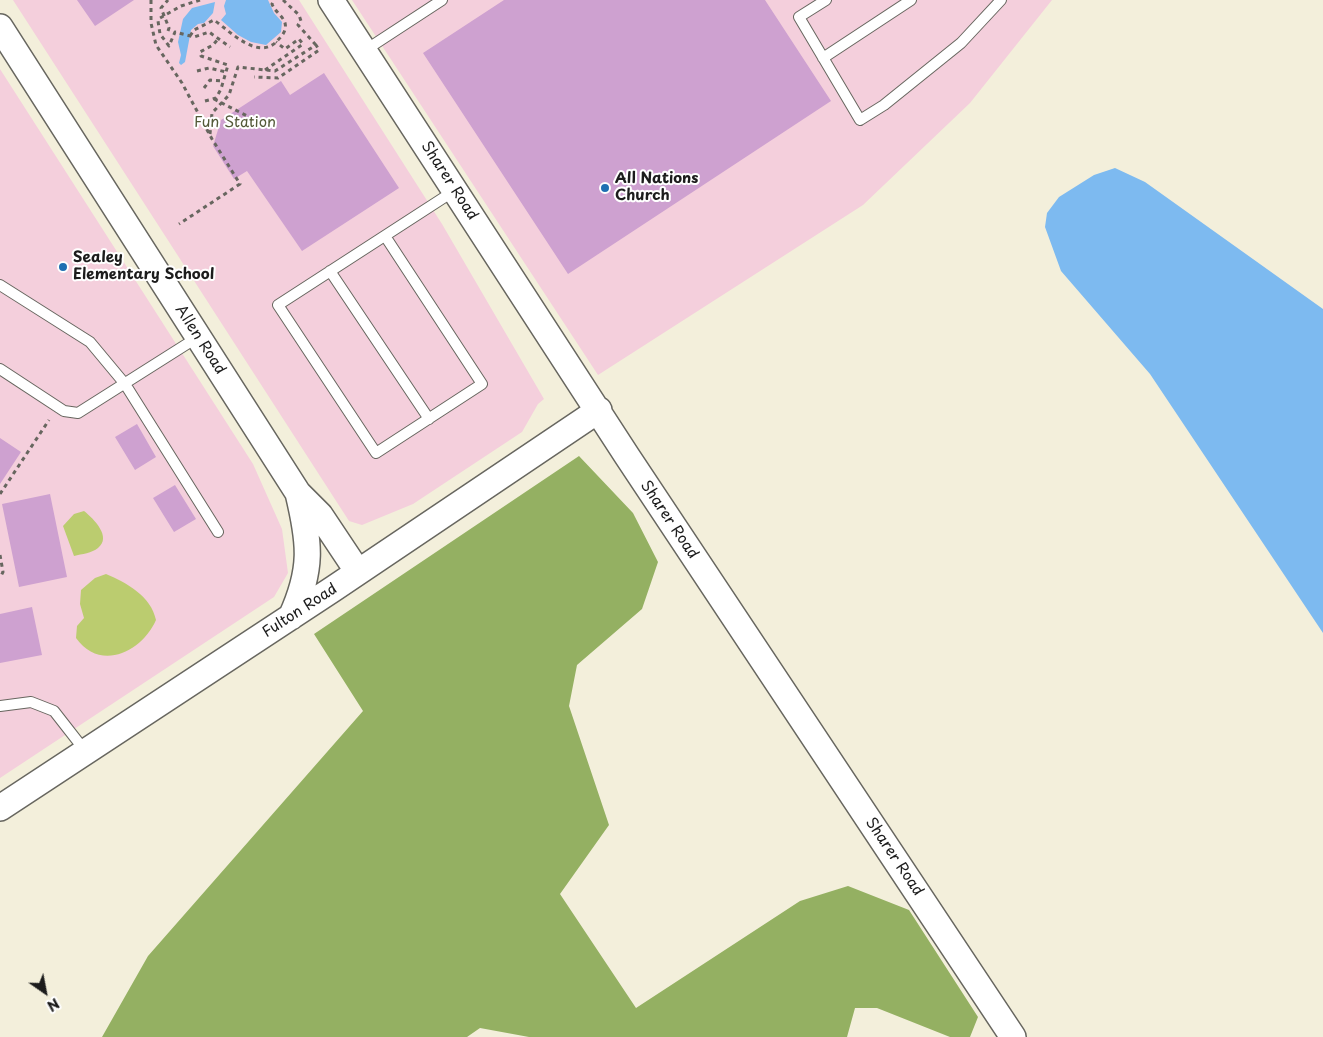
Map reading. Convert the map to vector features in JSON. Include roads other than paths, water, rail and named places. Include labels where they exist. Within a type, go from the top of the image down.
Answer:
[{"type":"street","name":"Sharer Road","points":[[330,0],[627,456],[1013,1037]]},
{"type":"street","name":"Allen Road","points":[[1,32],[298,493],[320,515],[358,572]]},
{"type":"street","name":"Fulton Road","points":[[0,808],[291,617],[598,410]]},
{"type":"street","points":[[291,617],[302,593],[308,568],[308,544],[298,493]]},
{"type":"lane","points":[[364,50],[442,0]]},
{"type":"lane","points":[[826,0],[799,17],[860,120],[884,105],[961,43],[1001,0]]},
{"type":"lane","points":[[823,58],[911,0]]},
{"type":"lane","points":[[385,236],[482,384],[376,453],[278,305],[455,190]]},
{"type":"lane","points":[[330,272],[429,419]]},
{"type":"lane","points":[[0,285],[90,342],[125,384],[218,532]]},
{"type":"lane","points":[[0,370],[64,411],[78,413],[198,337]]},
{"type":"lane","points":[[0,706],[31,702],[54,710],[86,752]]},
{"type":"water","points":[[226,0],[268,0],[274,13],[282,22],[281,32],[266,45],[251,42],[238,35],[221,20],[226,14],[224,6]]},
{"type":"water","points":[[215,2],[213,13],[204,23],[198,24],[191,30],[185,62],[181,65],[179,63],[181,55],[178,42],[183,19],[192,8]]},
{"type":"water","points":[[1115,168],[1145,182],[1323,309],[1323,633],[1150,374],[1061,271],[1045,227],[1047,213],[1059,197],[1094,175]]},
{"type":"place","name":"All Nations Church","points":[[605,188]]},
{"type":"place","name":"Sealey Elementary School","points":[[63,267]]},
{"type":"park label","name":"Fun Station","points":[[235,123]]}]
